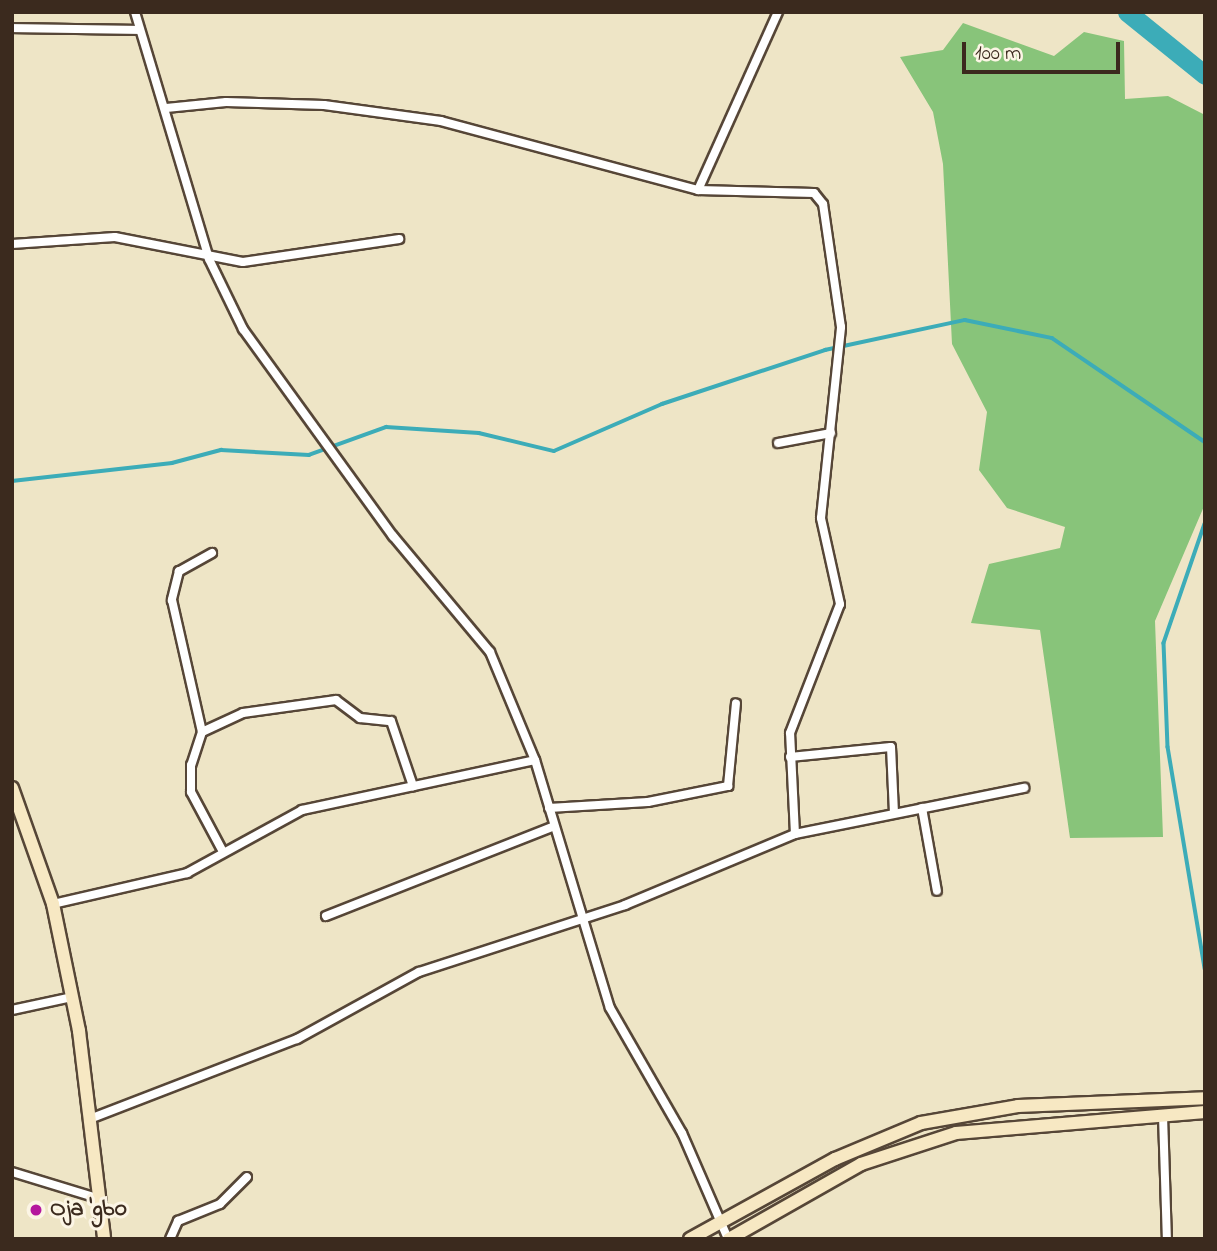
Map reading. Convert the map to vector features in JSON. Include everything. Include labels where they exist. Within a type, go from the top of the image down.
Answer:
[{"type":"main road","points":[[12,788],[53,904],[72,997],[92,1118],[97,1198],[104,1239]]},
{"type":"main road","points":[[690,1239],[723,1225],[835,1158],[921,1123],[1018,1106],[1205,1098]]},
{"type":"main road","points":[[729,1239],[861,1164],[911,1144],[1054,1120],[1205,1112]]},
{"type":"street","points":[[135,12],[166,108],[209,259],[243,329],[406,552],[481,637],[535,760],[580,920],[615,1021],[682,1133],[729,1239]]},
{"type":"street","points":[[698,190],[778,12]]},
{"type":"street","points":[[12,28],[139,30]]},
{"type":"street","points":[[166,108],[290,101],[441,121],[698,190],[814,193],[823,204],[841,327],[842,358],[821,518],[840,604],[797,702],[790,757],[795,834]]},
{"type":"street","points":[[12,244],[116,237],[209,259],[263,261],[399,239]]},
{"type":"street","points":[[778,443],[831,433]]},
{"type":"street","points":[[212,553],[179,571],[172,600],[202,732],[189,778],[222,850]]},
{"type":"street","points":[[202,732],[243,713],[336,700],[360,718],[391,721],[413,786]]},
{"type":"street","points":[[549,808],[648,802],[728,786],[736,703]]},
{"type":"street","points":[[790,757],[891,747],[894,812]]},
{"type":"street","points":[[53,904],[162,882],[302,810],[535,760]]},
{"type":"street","points":[[92,1118],[298,1039],[419,972],[580,920],[795,834],[1024,788]]},
{"type":"street","points":[[922,808],[936,891]]},
{"type":"street","points":[[326,916],[554,826]]},
{"type":"street","points":[[12,1010],[72,997]]},
{"type":"street","points":[[1163,1115],[1167,1239]]},
{"type":"street","points":[[12,1172],[97,1198]]},
{"type":"street","points":[[170,1239],[178,1221],[220,1204],[247,1177]]},
{"type":"green space","points":[[963,23],[1054,56],[1084,32],[1124,41],[1125,99],[1168,96],[1205,115],[1205,504],[1155,621],[1163,837],[1070,838],[1040,630],[971,623],[989,564],[1060,548],[1065,527],[1007,508],[979,470],[987,412],[952,344],[943,164],[933,112],[900,57],[943,50]]},
{"type":"waterway","points":[[1127,12],[1205,75]]},
{"type":"waterway","points":[[12,481],[172,463],[221,450],[309,455],[386,427],[479,433],[554,451],[662,404],[825,350],[965,320],[1052,338],[1205,442]]},
{"type":"waterway","points":[[1205,524],[1164,643],[1168,747],[1205,969]]},
{"type":"place","name":"Oja 'gbo","points":[[36,1210]]}]
